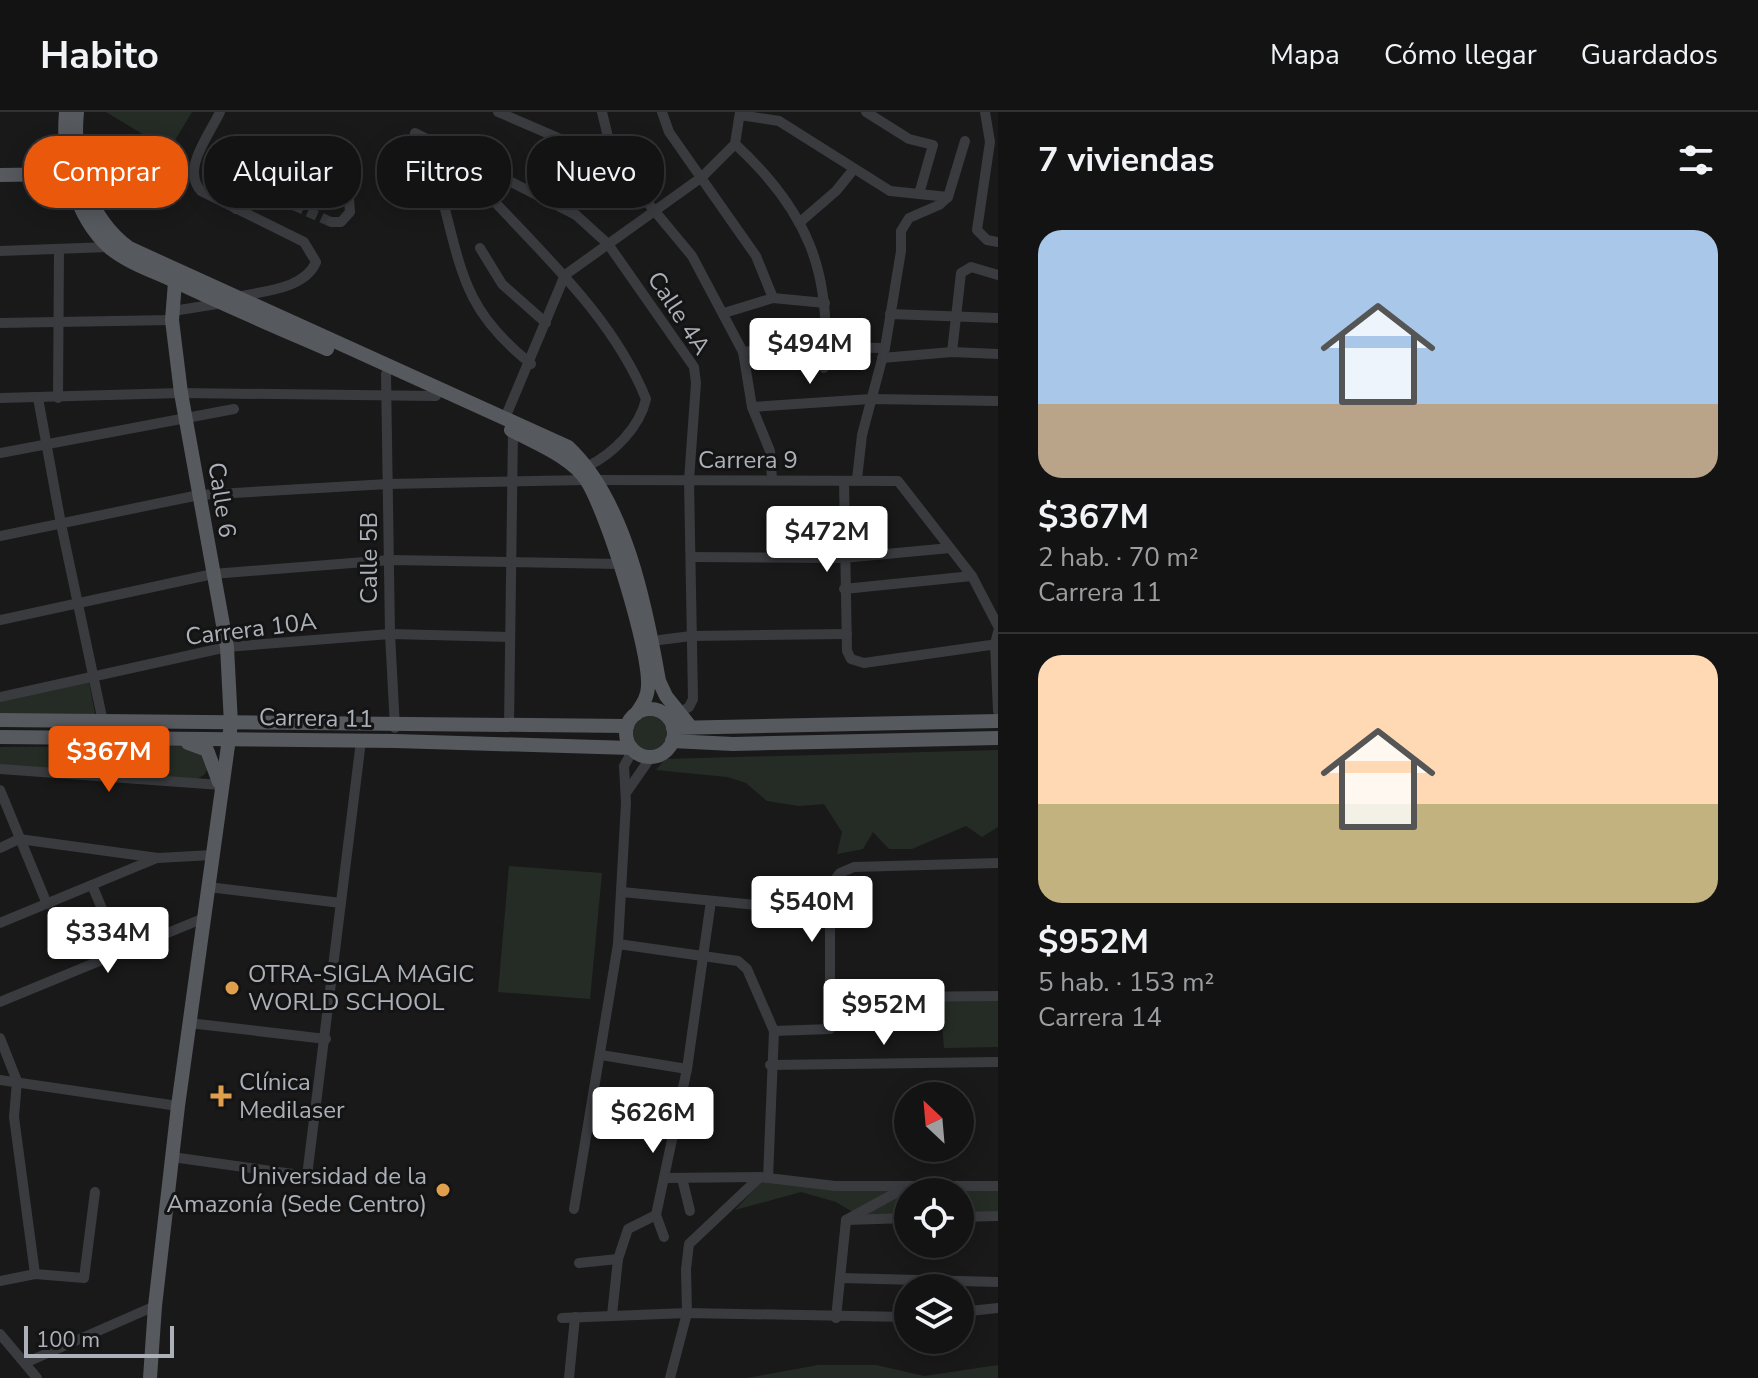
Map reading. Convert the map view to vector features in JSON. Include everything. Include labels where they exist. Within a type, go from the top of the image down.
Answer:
[{"type":"main road","points":[[64,136],[66,112]]},
{"type":"main road","points":[[77,112],[75,139],[80,174],[92,204],[116,239],[228,300],[386,374],[509,424]]},
{"type":"main road","points":[[0,175],[24,175]]},
{"type":"main road","points":[[82,208],[109,247],[175,282],[228,300],[509,424],[591,475],[630,559],[673,726],[667,749],[651,757],[632,749],[632,720],[646,699],[647,666],[620,564],[591,475]]},
{"type":"main road","name":"Calle 6","points":[[150,1378],[178,1106],[231,724],[227,647],[181,393],[173,316],[175,282]]},
{"type":"main road","points":[[632,720],[657,710],[673,726],[733,744],[998,738]]},
{"type":"main road","name":"Carrera 11","points":[[0,720],[509,725],[632,720]]},
{"type":"main road","points":[[673,726],[998,721]]},
{"type":"main road","name":"Carrera 11","points":[[0,737],[395,741],[632,749]]},
{"type":"main road","points":[[186,739],[189,745],[207,750],[221,785]]},
{"type":"street","points":[[0,323],[173,316],[294,283],[311,274],[316,262],[304,242],[201,191],[192,182],[192,169],[220,112]]},
{"type":"street","points":[[498,112],[554,136]]},
{"type":"street","points":[[602,112],[608,136]]},
{"type":"street","points":[[662,112],[669,132],[756,256],[773,298]]},
{"type":"street","points":[[866,112],[909,139],[933,145],[919,194]]},
{"type":"street","points":[[985,112],[989,155],[977,230],[987,240],[997,241]]},
{"type":"street","points":[[509,725],[513,483],[509,424],[565,275],[702,177],[735,144],[740,114],[779,121],[890,191],[948,197]]},
{"type":"street","name":"Calle 4A","points":[[415,133],[576,215],[608,244],[694,367],[696,383],[689,480],[693,699],[673,726]]},
{"type":"street","points":[[857,479],[871,399],[884,353],[904,222],[948,197],[965,141]]},
{"type":"street","points":[[735,144],[757,164],[799,223],[817,256],[825,303],[824,368]]},
{"type":"street","points":[[236,209],[264,168],[277,165],[349,199],[350,212],[341,222],[331,222]]},
{"type":"street","points":[[799,223],[836,191],[853,170]]},
{"type":"street","points":[[501,208],[565,275],[599,320],[646,399],[643,413],[591,475]]},
{"type":"street","points":[[445,209],[464,285],[474,304],[504,342],[531,364]]},
{"type":"street","points":[[655,210],[692,256],[743,352],[752,407],[770,451],[772,478]]},
{"type":"street","points":[[0,251],[109,247]]},
{"type":"street","points":[[480,248],[502,284],[546,323]]},
{"type":"street","points":[[58,398],[59,249]]},
{"type":"street","points":[[952,352],[961,273],[965,268],[998,275]]},
{"type":"street","points":[[724,313],[773,298],[825,303]]},
{"type":"street","points":[[890,314],[955,314],[998,318]]},
{"type":"street","points":[[743,352],[826,347],[884,353],[998,354]]},
{"type":"street","name":"Calle 5B","points":[[386,374],[395,741]]},
{"type":"street","points":[[0,398],[181,393],[436,396]]},
{"type":"street","points":[[38,398],[103,722]]},
{"type":"street","points":[[752,407],[871,399],[998,401]]},
{"type":"street","points":[[0,453],[234,409]]},
{"type":"street","name":"Carrera 9","points":[[0,536],[199,495],[388,484],[513,483],[591,475],[689,480],[898,481],[950,548]]},
{"type":"street","points":[[844,481],[844,589],[851,659],[864,663],[996,644]]},
{"type":"street","points":[[691,557],[843,558],[950,548],[972,576],[998,626]]},
{"type":"street","points":[[0,620],[213,574],[390,560],[620,564]]},
{"type":"street","points":[[844,589],[972,576]]},
{"type":"street","points":[[998,632],[998,711]]},
{"type":"street","name":"Carrera 10A","points":[[0,697],[227,647],[390,634],[510,637]]},
{"type":"street","points":[[652,641],[691,636],[847,634]]},
{"type":"street","points":[[172,1157],[307,1176],[361,741]]},
{"type":"street","points":[[574,1209],[618,944],[626,793],[624,766],[632,749]]},
{"type":"street","points":[[626,793],[651,757]]},
{"type":"street","points":[[0,769],[221,785]]},
{"type":"street","points":[[0,790],[47,904]]},
{"type":"street","points":[[0,848],[19,839],[158,858],[212,855]]},
{"type":"street","points":[[0,923],[158,858]]},
{"type":"street","points":[[774,1031],[830,1029],[828,912],[830,886],[840,873],[854,867],[998,863]]},
{"type":"street","points":[[92,885],[120,952]]},
{"type":"street","points":[[208,887],[341,903]]},
{"type":"street","points":[[622,892],[828,912]]},
{"type":"street","points":[[664,1237],[656,1215],[687,1069],[711,901]]},
{"type":"street","points":[[0,1002],[204,918]]},
{"type":"street","points":[[618,944],[744,963],[774,1031],[764,1177],[689,1244],[687,1313],[670,1378]]},
{"type":"street","points":[[894,997],[998,996]]},
{"type":"street","points":[[189,1023],[326,1039]]},
{"type":"street","points":[[0,1038],[17,1081],[14,1117],[35,1274]]},
{"type":"street","points":[[601,1055],[687,1069]]},
{"type":"street","points":[[770,1065],[998,1062]]},
{"type":"street","points":[[0,1080],[178,1106]]},
{"type":"street","points":[[666,1178],[764,1177],[835,1186],[894,1188]]},
{"type":"street","points":[[682,1178],[690,1211]]},
{"type":"street","points":[[974,1187],[998,1186]]},
{"type":"street","points":[[0,1281],[35,1274],[84,1278],[95,1192]]},
{"type":"street","points":[[846,1220],[894,1194]]},
{"type":"street","points":[[612,1315],[618,1259],[628,1229],[656,1215]]},
{"type":"street","points":[[974,1217],[998,1216]]},
{"type":"street","points":[[846,1220],[894,1218]]},
{"type":"street","points":[[836,1318],[846,1220]]},
{"type":"street","points":[[579,1263],[618,1259]]},
{"type":"street","points":[[840,1278],[998,1282]]},
{"type":"street","points":[[25,1363],[155,1306]]},
{"type":"street","points":[[974,1311],[998,1308]]},
{"type":"street","points":[[562,1318],[687,1313],[894,1317]]},
{"type":"street","points":[[569,1378],[575,1317]]},
{"type":"street","points":[[0,1334],[37,1378]]},
{"type":"shaded area","points":[[106,112],[192,112],[177,136],[146,136]]},
{"type":"shaded area","points":[[89,682],[95,714],[0,716],[0,702]]},
{"type":"shaded area","points":[[650,716],[662,721],[667,733],[662,745],[650,750],[638,745],[633,733],[638,721]]},
{"type":"shaded area","points":[[194,746],[202,752],[208,767],[205,774],[196,780],[0,766],[0,747]]},
{"type":"shaded area","points":[[998,750],[998,827],[982,837],[966,826],[912,849],[889,849],[873,832],[863,849],[837,854],[842,832],[824,804],[799,806],[767,801],[746,783],[727,777],[656,770],[665,759]]},
{"type":"shaded area","points":[[509,866],[602,873],[590,999],[498,992]]},
{"type":"shaded area","points":[[998,998],[998,1047],[944,1048],[940,999]]},
{"type":"shaded area","points":[[763,1180],[894,1184],[894,1215],[859,1216],[836,1202],[801,1192],[735,1210]]},
{"type":"shaded area","points":[[974,1187],[998,1188],[998,1211],[974,1213]]},
{"type":"shaded area","points":[[818,1365],[876,1365],[924,1376],[998,1365],[998,1378],[747,1378]]},
{"type":"tunnel","points":[[300,208],[331,222]]},
{"type":"place","name":"OTRA-SIGLA MAGIC WORLD SCHOOL","points":[[232,988]]},
{"type":"place","name":"Clínica Medilaser","points":[[221,1096]]},
{"type":"place","name":"Universidad de la Amazonía (Sede Centro)","points":[[443,1190]]}]
